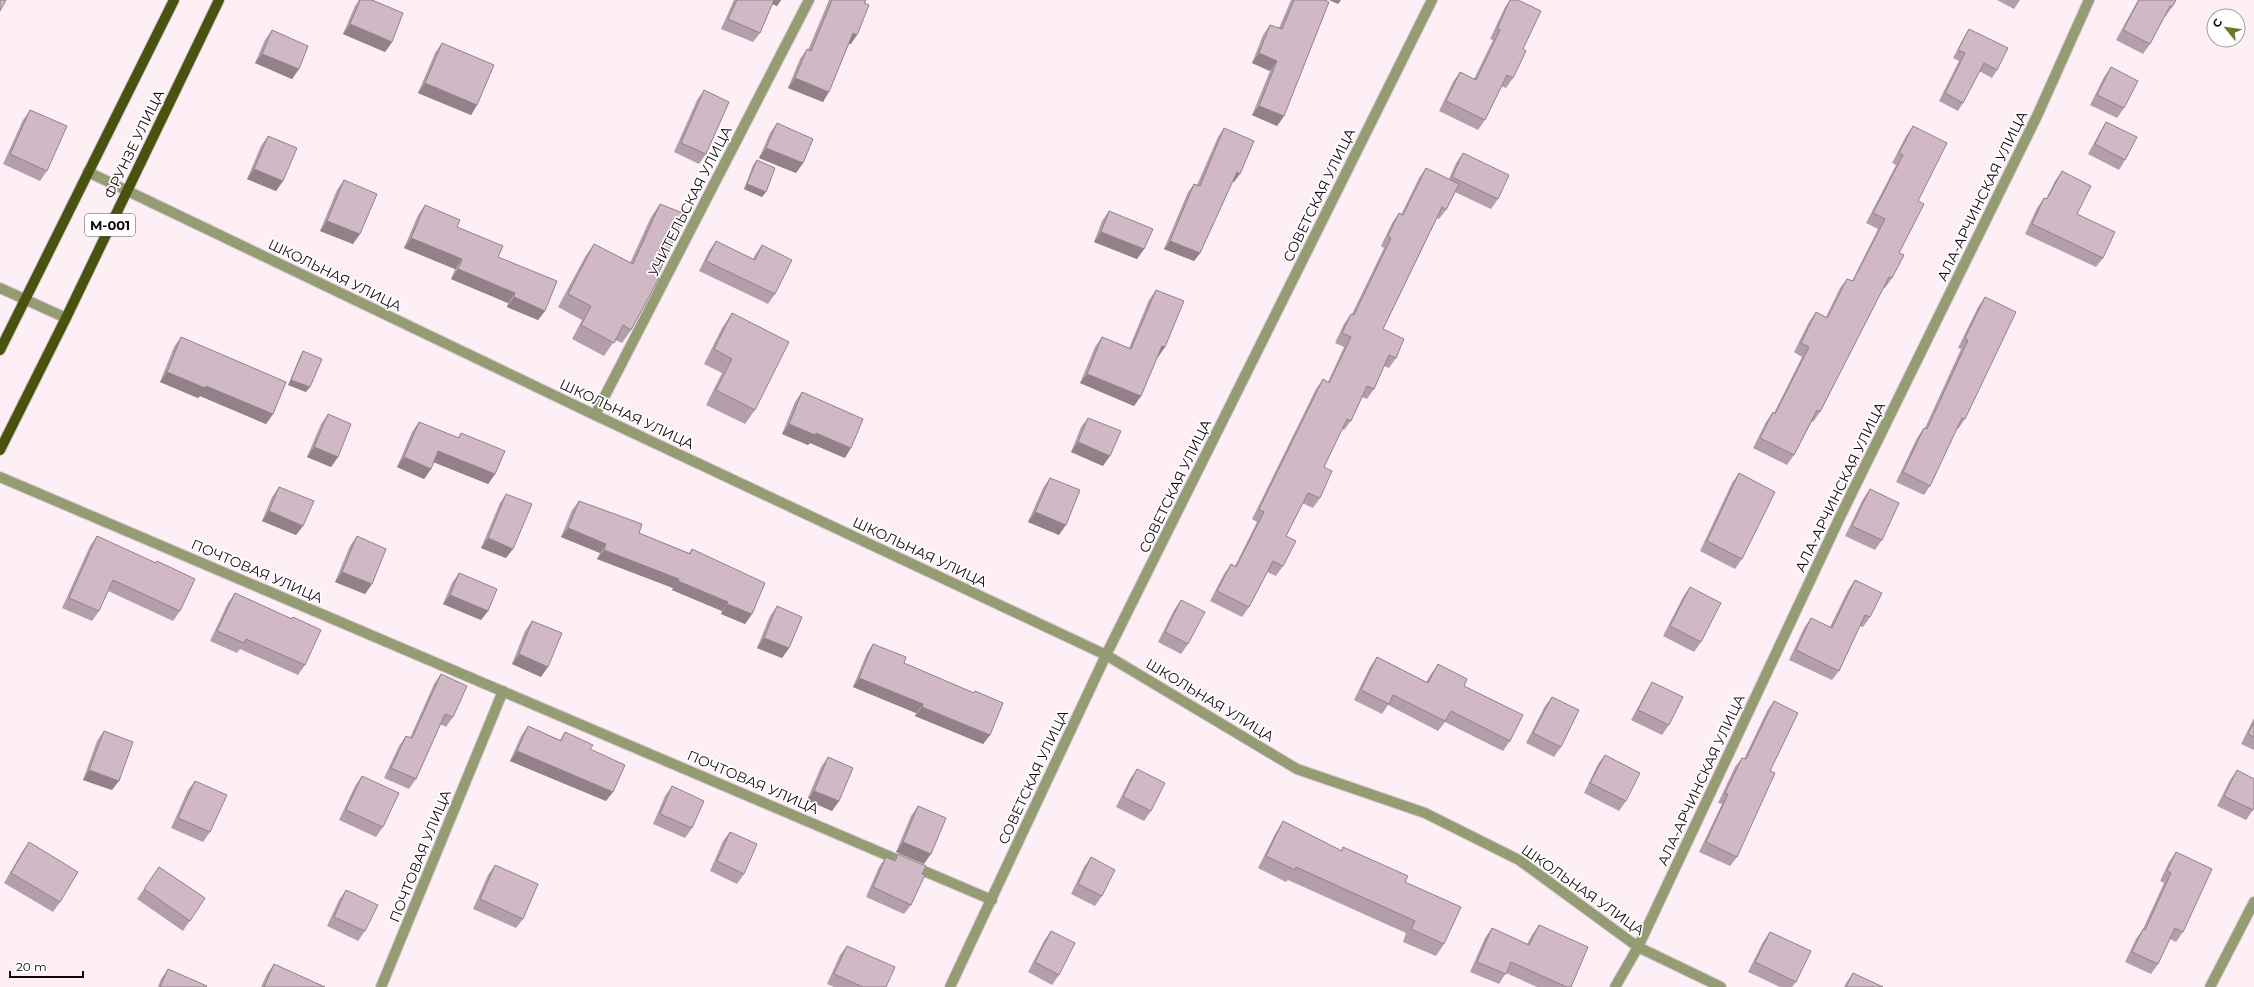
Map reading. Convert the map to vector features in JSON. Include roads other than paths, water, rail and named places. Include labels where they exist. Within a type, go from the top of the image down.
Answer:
[{"type":"main road","name":"ФРУНЗЕ УЛИЦА","points":[[0,350],[174,0]]},
{"type":"main road","name":"ФРУНЗЕ УЛИЦА","points":[[0,450],[66,318],[219,0]]},
{"type":"street","name":"УЧИТЕЛЬСКАЯ УЛИЦА","points":[[595,415],[809,0]]},
{"type":"street","name":"СОВЕТСКАЯ УЛИЦА","points":[[950,987],[1106,655],[1432,0]]},
{"type":"street","name":"АЛА-АРЧИНСКАЯ УЛИЦА","points":[[1615,987],[1638,947],[1840,517],[2037,116],[2089,0]]},
{"type":"street","name":"ШКОЛЬНАЯ УЛИЦА","points":[[88,172],[595,415],[1106,655],[1298,769],[1425,813],[1519,860],[1638,947],[1721,987]]},
{"type":"street","points":[[0,288],[66,318]]},
{"type":"street","name":"ПОЧТОВАЯ УЛИЦА","points":[[0,477],[992,900]]},
{"type":"street","name":"ПОЧТОВАЯ УЛИЦА","points":[[381,987],[503,691]]},
{"type":"street","points":[[2210,987],[2254,902]]}]
